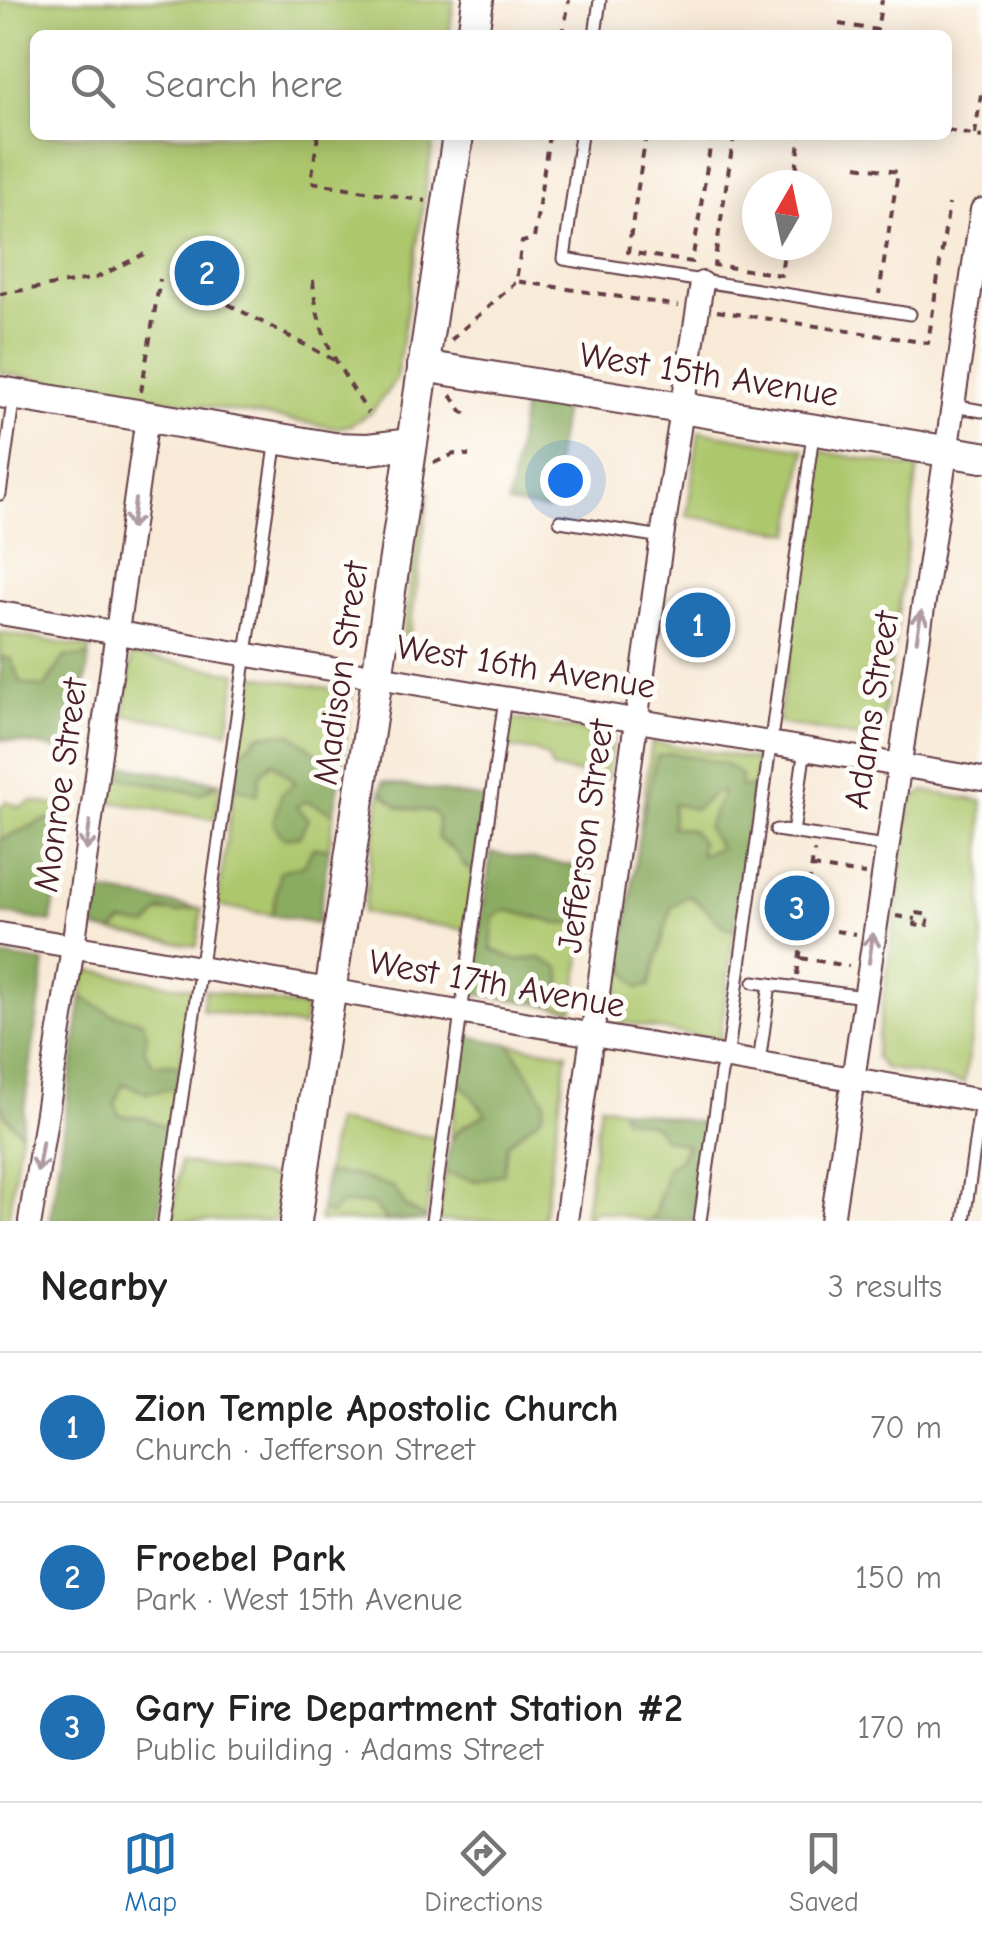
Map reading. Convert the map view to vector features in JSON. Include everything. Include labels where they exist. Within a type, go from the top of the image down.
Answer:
[{"type":"street","points":[[474,30],[478,0]]},
{"type":"street","name":"Madison Street","points":[[296,1221],[377,677],[418,453],[423,366],[457,140]]},
{"type":"street","name":"Adams Street","points":[[832,1221],[982,210]]},
{"type":"street","name":"Jefferson Street","points":[[566,1221],[662,537],[702,283]]},
{"type":"street","name":"West 15th Avenue","points":[[423,366],[982,457]]},
{"type":"street","points":[[7,394],[143,408],[276,440],[418,453]]},
{"type":"street","name":"Monroe Street","points":[[30,1221],[73,947],[143,408]]},
{"type":"street","name":"West 16th Avenue","points":[[0,613],[982,780]]},
{"type":"street","name":"West 17th Avenue","points":[[0,934],[852,1079],[981,1097]]},
{"type":"lane","points":[[596,30],[600,0]]},
{"type":"lane","points":[[580,140],[564,260],[910,314]]},
{"type":"lane","points":[[0,494],[7,394]]},
{"type":"lane","points":[[954,406],[982,411]]},
{"type":"lane","points":[[700,1221],[814,429]]},
{"type":"lane","points":[[164,1221],[276,440]]},
{"type":"lane","points":[[560,521],[662,537]]},
{"type":"lane","points":[[432,1221],[506,698]]},
{"type":"lane","points":[[793,833],[805,748]]},
{"type":"lane","points":[[776,830],[886,846]]},
{"type":"lane","points":[[754,982],[864,998]]},
{"type":"lane","points":[[759,1063],[770,984]]},
{"type":"lane","points":[[964,1221],[981,1097]]},
{"type":"path","points":[[565,30],[569,0]]},
{"type":"path","points":[[839,24],[878,30],[882,0]]},
{"type":"path","points":[[975,134],[982,88]]},
{"type":"path","points":[[952,131],[982,137]]},
{"type":"path","points":[[317,140],[311,182],[426,200]]},
{"type":"path","points":[[645,140],[628,252],[692,262],[711,140]]},
{"type":"path","points":[[733,140],[714,265],[780,275],[782,260]]},
{"type":"path","points":[[796,170],[801,140]]},
{"type":"path","points":[[857,166],[898,172],[877,309]]},
{"type":"path","points":[[0,294],[96,278],[144,254]]},
{"type":"path","points":[[143,408],[160,279]]},
{"type":"path","points":[[313,280],[317,320],[335,361],[368,413]]},
{"type":"path","points":[[451,340],[516,281]]},
{"type":"path","points":[[228,304],[335,361]]},
{"type":"path","points":[[449,390],[462,412],[470,416]]},
{"type":"path","points":[[418,453],[436,462],[454,454],[469,455]]},
{"type":"path","points":[[810,886],[816,836]]},
{"type":"path","points":[[812,867],[864,874]]},
{"type":"path","points":[[829,879],[831,870]]},
{"type":"path","points":[[892,916],[916,919]]},
{"type":"path","points":[[836,931],[856,934]]},
{"type":"path","points":[[795,988],[802,940]]},
{"type":"path","points":[[800,958],[851,966]]},
{"type":"green space","points":[[0,0],[454,0],[450,30],[30,30],[30,140],[433,140],[396,380],[371,413],[337,428],[0,373]]},
{"type":"green space","points":[[524,400],[564,407],[548,510],[508,504]]},
{"type":"green space","points":[[699,431],[805,449],[792,533],[687,516]]},
{"type":"green space","points":[[819,451],[918,469],[880,741],[778,723]]},
{"type":"green space","points":[[423,491],[429,492],[407,656],[400,655]]},
{"type":"green space","points":[[0,633],[90,648],[89,656],[65,657],[44,688],[21,683],[11,660],[0,657]]},
{"type":"green space","points":[[132,655],[237,673],[228,731],[124,715]]},
{"type":"green space","points":[[89,656],[76,752],[0,739],[0,657],[11,659],[21,683],[44,688],[65,657]]},
{"type":"green space","points":[[250,675],[352,692],[342,763],[322,757],[290,733],[259,735],[238,756]]},
{"type":"green space","points":[[510,718],[613,736],[607,778],[552,769],[548,758],[535,751],[506,748]]},
{"type":"green space","points":[[290,733],[322,757],[342,763],[334,813],[308,801],[296,806],[308,819],[300,836],[283,838],[273,822],[281,795],[295,782],[272,762],[260,775],[257,794],[234,787],[238,756],[259,735]]},
{"type":"green space","points":[[652,742],[758,760],[754,787],[739,788],[658,756],[640,827]]},
{"type":"green space","points":[[672,753],[725,764],[742,776],[740,787],[754,787],[734,931],[688,896],[672,906],[649,986],[638,988],[621,964],[640,827],[657,756]],"holes":[[[716,792],[723,792],[707,828],[720,848],[700,855],[701,842],[691,830],[672,827],[673,804],[695,809]]]},
{"type":"green space","points":[[272,762],[295,782],[295,806],[308,801],[334,813],[329,848],[313,848],[304,865],[280,872],[272,915],[217,906],[234,787],[257,794],[260,775]]},
{"type":"green space","points":[[117,765],[124,778],[200,794],[221,783],[215,819],[111,802]]},
{"type":"green space","points":[[117,765],[217,782],[200,794],[124,778]]},
{"type":"green space","points":[[383,782],[485,799],[475,871],[466,868],[456,852],[438,838],[438,819],[433,812],[398,807],[381,791]]},
{"type":"green space","points":[[381,791],[398,807],[433,811],[438,819],[438,839],[456,852],[466,868],[475,871],[467,930],[363,913]]},
{"type":"green space","points":[[723,791],[721,849],[699,855],[672,827],[673,804],[695,809]]},
{"type":"green space","points":[[924,791],[982,801],[982,970],[964,1083],[884,1068],[875,1057],[911,801]]},
{"type":"green space","points":[[6,801],[20,807],[32,801],[68,807],[66,818],[45,820],[0,840],[0,808]]},
{"type":"green space","points":[[66,818],[51,922],[0,913],[0,840],[45,820]]},
{"type":"green space","points":[[313,848],[329,848],[318,923],[272,915],[280,871],[304,865]]},
{"type":"green space","points":[[491,853],[594,869],[586,923],[557,923],[507,910],[494,916],[491,949],[515,960],[540,958],[560,968],[562,986],[547,1005],[471,993]]},
{"type":"green space","points":[[99,891],[196,908],[178,913],[161,910],[148,926],[122,922],[113,932],[93,929]]},
{"type":"green space","points":[[688,896],[734,931],[720,1040],[613,1021],[621,964],[638,987],[649,986],[672,906]]},
{"type":"green space","points":[[202,909],[197,946],[113,932],[141,915]]},
{"type":"green space","points":[[506,910],[557,923],[586,923],[573,1010],[547,1005],[540,958],[515,960],[491,948],[494,916]]},
{"type":"green space","points":[[0,956],[45,963],[21,1132],[6,1117],[0,1101]]},
{"type":"green space","points":[[86,970],[191,988],[180,1065],[153,1065],[144,1050],[147,1035],[142,1022],[112,1014],[82,997]]},
{"type":"green space","points":[[205,990],[306,1008],[304,1027],[202,1010]]},
{"type":"green space","points":[[82,997],[112,1014],[142,1021],[147,1035],[144,1050],[153,1064],[180,1065],[177,1088],[146,1093],[123,1083],[115,1103],[119,1115],[145,1118],[171,1130],[158,1221],[50,1221]]},
{"type":"green space","points":[[465,1036],[510,1044],[545,1101],[542,1115],[507,1144],[504,1173],[478,1181],[445,1173],[454,1136],[486,1114],[459,1080]]},
{"type":"green space","points":[[510,1044],[567,1053],[543,1221],[438,1221],[445,1173],[478,1181],[507,1144],[542,1115],[545,1101]]},
{"type":"green space","points":[[459,1080],[486,1114],[450,1138]]},
{"type":"green space","points":[[122,1083],[146,1093],[177,1088],[171,1130],[145,1118],[118,1115],[115,1103]]},
{"type":"green space","points":[[0,1101],[6,1117],[21,1132],[8,1221],[0,1221]]},
{"type":"green space","points":[[600,1105],[621,1109],[623,1117],[654,1125],[687,1144],[658,1197],[655,1215],[647,1221],[596,1210],[584,1219]]},
{"type":"green space","points":[[621,1109],[707,1124],[692,1221],[647,1221],[655,1215],[668,1166],[681,1159],[687,1145],[663,1138],[654,1125],[623,1117]]},
{"type":"green space","points":[[334,1121],[437,1138],[426,1218],[407,1208],[392,1187],[353,1175],[326,1173]]},
{"type":"green space","points":[[180,1162],[282,1179],[276,1221],[172,1221]]},
{"type":"green space","points":[[326,1173],[353,1175],[393,1187],[407,1208],[426,1221],[386,1220],[372,1204],[340,1204],[331,1215],[321,1210]]},
{"type":"green space","points":[[340,1204],[372,1204],[386,1220],[394,1221],[319,1221],[321,1210],[331,1214]]},
{"type":"place","name":"Froebel Park","points":[[207,273]]},
{"type":"place","name":"Zion Temple Apostolic Church","points":[[698,625]]},
{"type":"place","name":"Gary Fire Department Station #2","points":[[797,908]]}]
